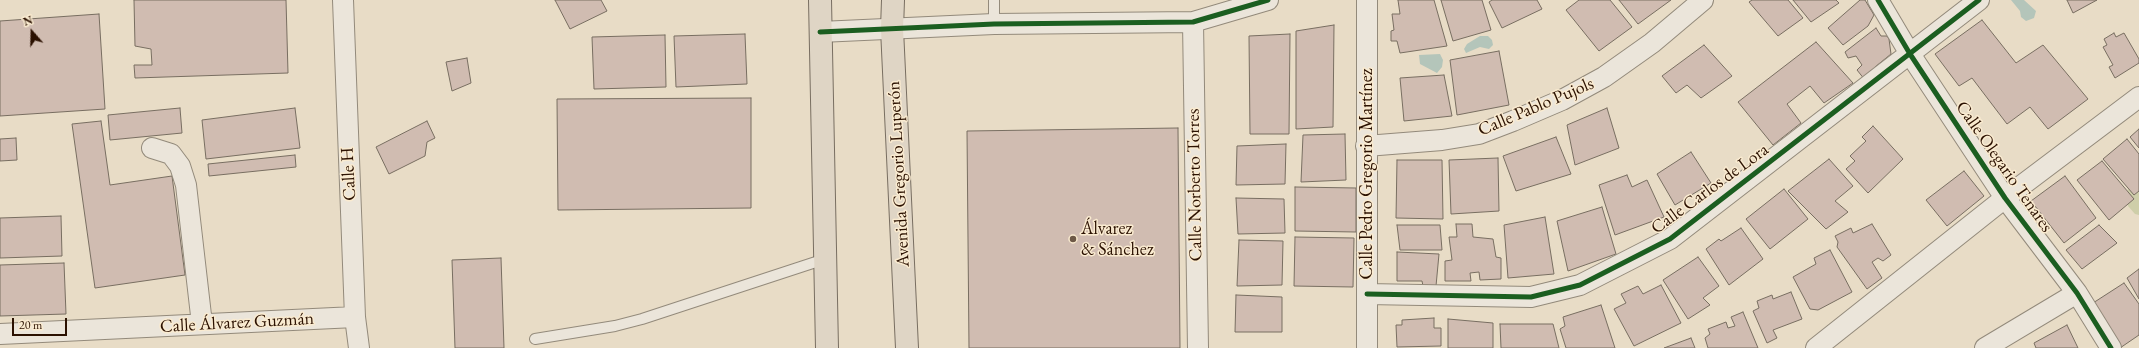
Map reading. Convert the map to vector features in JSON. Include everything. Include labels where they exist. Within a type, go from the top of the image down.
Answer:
[{"type":"main road","points":[[820,0],[827,348]]},
{"type":"main road","name":"Avenida Gregorio Luperón","points":[[893,0],[892,29],[907,348]]},
{"type":"street","name":"Calle H","points":[[342,0],[355,317],[359,348]]},
{"type":"street","points":[[820,32],[994,24],[1193,22],[1268,0]]},
{"type":"street","name":"Calle Pedro Gregorio Martínez","points":[[1367,348],[1366,146],[1368,0]]},
{"type":"street","name":"Calle Pablo Pujols","points":[[1366,146],[1442,140],[1479,134],[1562,100],[1604,77],[1652,43],[1703,0]]},
{"type":"street","name":"Calle Olegario Tenares","points":[[1878,0],[1910,54],[2005,198],[2077,293],[2111,348]]},
{"type":"street","name":"Calle Carlos de Lora","points":[[1367,294],[1531,297],[1580,285],[1670,239],[1980,0]]},
{"type":"street","name":"Calle Norberto Torres","points":[[1193,22],[1198,348]]},
{"type":"street","points":[[1816,348],[2005,198],[2139,97]]},
{"type":"street","points":[[152,148],[170,154],[180,166],[186,184],[202,324]]},
{"type":"street","points":[[1985,348],[2077,293]]},
{"type":"street","name":"Calle Álvarez Guzmán","points":[[0,334],[355,317]]},
{"type":"lane","points":[[994,0],[994,24]]},
{"type":"lane","points":[[535,339],[615,326],[642,319],[825,259]]},
{"type":"green space","points":[[2139,175],[2139,215],[2135,214],[2128,206],[2126,198],[2127,191]]},
{"type":"shaded area","points":[[2011,0],[2024,0],[2036,11],[2034,18],[2026,21],[2021,17],[2020,11]]},
{"type":"shaded area","points":[[1480,36],[1488,36],[1492,40],[1493,45],[1489,49],[1480,47],[1466,53],[1464,49],[1467,44]]},
{"type":"shaded area","points":[[1440,54],[1443,60],[1442,67],[1437,73],[1420,64],[1419,55]]},
{"type":"building","points":[[134,0],[286,0],[288,73],[135,78],[134,65],[152,65],[151,49],[135,46]]},
{"type":"building","points":[[555,0],[601,0],[607,11],[570,29]]},
{"type":"building","points":[[1398,0],[1434,0],[1447,46],[1400,53],[1397,41],[1391,41],[1391,31],[1394,30],[1392,14],[1400,14]]},
{"type":"building","points":[[1441,0],[1482,0],[1491,30],[1453,41]]},
{"type":"building","points":[[1492,0],[1537,0],[1542,9],[1502,28],[1489,2]]},
{"type":"building","points":[[1579,0],[1610,0],[1632,27],[1599,51],[1566,10]]},
{"type":"building","points":[[1619,0],[1671,0],[1638,24]]},
{"type":"building","points":[[1752,0],[1788,0],[1803,18],[1778,36],[1749,2]]},
{"type":"building","points":[[1793,0],[1836,0],[1839,3],[1811,22]]},
{"type":"building","points":[[1860,0],[1865,0],[1874,15],[1868,26],[1843,45],[1828,28]]},
{"type":"building","points":[[2067,0],[2097,0],[2073,13]]},
{"type":"building","points":[[99,14],[105,109],[0,116],[0,21]]},
{"type":"building","points":[[1982,20],[2016,63],[2043,45],[2088,99],[2048,129],[2030,107],[2007,124],[1972,78],[1959,86],[1935,54]]},
{"type":"building","points":[[1334,25],[1333,127],[1296,129],[1296,31]]},
{"type":"building","points":[[1876,28],[1881,36],[1887,36],[1889,39],[1891,54],[1875,67],[1878,70],[1865,80],[1857,70],[1862,65],[1856,56],[1848,58],[1845,52]]},
{"type":"building","points":[[2114,33],[2116,37],[2124,33],[2139,59],[2139,63],[2115,78],[2109,67],[2113,65],[2103,47],[2107,45],[2104,39]]},
{"type":"building","points":[[745,34],[747,84],[676,87],[674,36]]},
{"type":"building","points":[[1290,34],[1289,134],[1250,134],[1249,36]]},
{"type":"building","points":[[665,35],[666,87],[594,89],[592,37]]},
{"type":"building","points":[[1816,42],[1853,83],[1824,103],[1810,86],[1787,104],[1801,123],[1773,145],[1738,102]]},
{"type":"building","points":[[1704,45],[1732,76],[1701,98],[1687,85],[1676,93],[1662,76]]},
{"type":"building","points":[[1499,51],[1509,105],[1457,115],[1450,60]]},
{"type":"building","points":[[467,58],[471,83],[452,91],[446,62]]},
{"type":"building","points":[[1444,75],[1452,116],[1404,121],[1400,78]]},
{"type":"building","points":[[751,98],[751,208],[558,210],[557,99]]},
{"type":"building","points":[[180,108],[182,133],[110,140],[108,115]]},
{"type":"building","points":[[295,108],[300,148],[206,159],[202,120]]},
{"type":"building","points":[[1607,108],[1619,148],[1575,165],[1567,125]]},
{"type":"building","points":[[101,121],[110,185],[172,176],[185,275],[95,288],[72,124]]},
{"type":"building","points":[[427,121],[435,138],[427,142],[425,156],[389,174],[376,147]]},
{"type":"building","points":[[1873,126],[1903,159],[1868,193],[1846,169],[1855,161],[1850,156],[1866,141],[1862,137]]},
{"type":"building","name":"Álvarez & Sánchez","points":[[1178,128],[1180,348],[969,348],[967,131]]},
{"type":"building","points":[[2139,129],[2139,148],[2130,137]]},
{"type":"building","points":[[1345,134],[1346,180],[1301,182],[1303,135]]},
{"type":"building","points":[[1556,137],[1571,174],[1516,191],[1503,156]]},
{"type":"building","points":[[16,138],[17,160],[0,161],[0,139]]},
{"type":"building","points":[[2127,139],[2139,154],[2139,191],[2134,195],[2103,159]]},
{"type":"building","points":[[1286,144],[1285,184],[1236,185],[1237,146]]},
{"type":"building","points":[[1691,152],[1711,183],[1675,205],[1657,174]]},
{"type":"building","points":[[295,155],[296,167],[209,176],[208,164]]},
{"type":"building","points":[[1498,158],[1499,211],[1451,214],[1449,160]]},
{"type":"building","points":[[1829,159],[1853,186],[1835,201],[1848,212],[1826,229],[1788,191]]},
{"type":"building","points":[[1397,160],[1442,160],[1443,219],[1396,218]]},
{"type":"building","points":[[2102,161],[2134,199],[2109,220],[2077,180]]},
{"type":"building","points":[[1964,171],[1984,196],[1947,226],[1926,200]]},
{"type":"building","points":[[1627,175],[1632,187],[1647,180],[1664,217],[1615,235],[1599,185]]},
{"type":"building","points":[[2065,176],[2096,218],[2064,243],[2031,201]]},
{"type":"building","points":[[1295,187],[1356,188],[1356,232],[1295,231]]},
{"type":"building","points":[[1784,189],[1808,219],[1770,249],[1746,219]]},
{"type":"building","points":[[1236,198],[1284,199],[1285,233],[1238,234]]},
{"type":"building","points":[[1602,207],[1616,254],[1568,271],[1557,221]]},
{"type":"building","points":[[61,216],[62,256],[0,258],[0,218]]},
{"type":"building","points":[[1545,217],[1554,274],[1508,278],[1504,225]]},
{"type":"building","points":[[1456,224],[1472,224],[1473,237],[1493,239],[1496,257],[1501,258],[1501,279],[1480,280],[1479,272],[1470,273],[1471,281],[1445,281],[1445,261],[1452,260],[1449,237],[1457,237]]},
{"type":"building","points":[[1872,224],[1891,255],[1883,261],[1878,258],[1872,262],[1882,278],[1867,289],[1837,247],[1838,242],[1835,236],[1851,228],[1853,233]]},
{"type":"building","points":[[1397,225],[1440,225],[1442,250],[1400,250]]},
{"type":"building","points":[[2099,225],[2117,243],[2082,269],[2066,250]]},
{"type":"building","points":[[1741,228],[1763,259],[1729,285],[1706,249],[1719,239],[1721,241]]},
{"type":"building","points":[[1295,237],[1354,238],[1353,287],[1294,286]]},
{"type":"building","points":[[1239,240],[1283,241],[1282,285],[1237,286]]},
{"type":"building","points":[[1830,250],[1852,292],[1818,310],[1810,309],[1793,277],[1816,264],[1814,258]]},
{"type":"building","points":[[1397,252],[1439,254],[1436,286],[1423,286],[1422,281],[1397,281]]},
{"type":"building","points":[[1698,257],[1719,286],[1703,298],[1710,305],[1688,319],[1663,280]]},
{"type":"building","points":[[501,258],[504,348],[455,348],[452,260]]},
{"type":"building","points":[[64,263],[66,314],[0,316],[0,265]]},
{"type":"building","points":[[2139,269],[2139,299],[2127,278]]},
{"type":"building","points":[[2124,283],[2139,304],[2139,335],[2120,348],[2093,303]]},
{"type":"building","points":[[1661,285],[1681,323],[1634,346],[1614,309],[1626,303],[1621,294],[1638,286],[1643,294]]},
{"type":"building","points":[[1791,292],[1802,319],[1773,330],[1777,338],[1767,343],[1753,311],[1759,308],[1757,301],[1772,295],[1773,299]]},
{"type":"building","points":[[1236,295],[1282,297],[1282,332],[1235,332]]},
{"type":"building","points":[[1601,305],[1615,348],[1566,348],[1560,329],[1565,326],[1563,317]]},
{"type":"building","points":[[1743,312],[1758,348],[1708,348],[1705,338],[1710,334],[1708,329],[1726,322],[1728,328],[1735,326],[1731,317]]},
{"type":"building","points":[[1434,318],[1434,328],[1441,328],[1441,346],[1397,347],[1396,325],[1402,325],[1402,320]]},
{"type":"building","points":[[1448,319],[1493,323],[1493,348],[1448,348]]},
{"type":"building","points":[[1500,324],[1553,324],[1559,348],[1501,348]]},
{"type":"building","points":[[2067,325],[2078,348],[2036,348],[2034,343]]},
{"type":"building","points":[[1691,338],[1695,348],[1664,348]]},
{"type":"cycle path","points":[[820,32],[994,24],[1193,22],[1268,0]]},
{"type":"cycle path","points":[[1878,0],[1910,54],[2005,198],[2077,293],[2111,348]]},
{"type":"cycle path","points":[[1367,294],[1531,297],[1580,285],[1670,239],[1979,0]]},
{"type":"place","name":"Álvarez & Sánchez","points":[[1073,239]]}]
